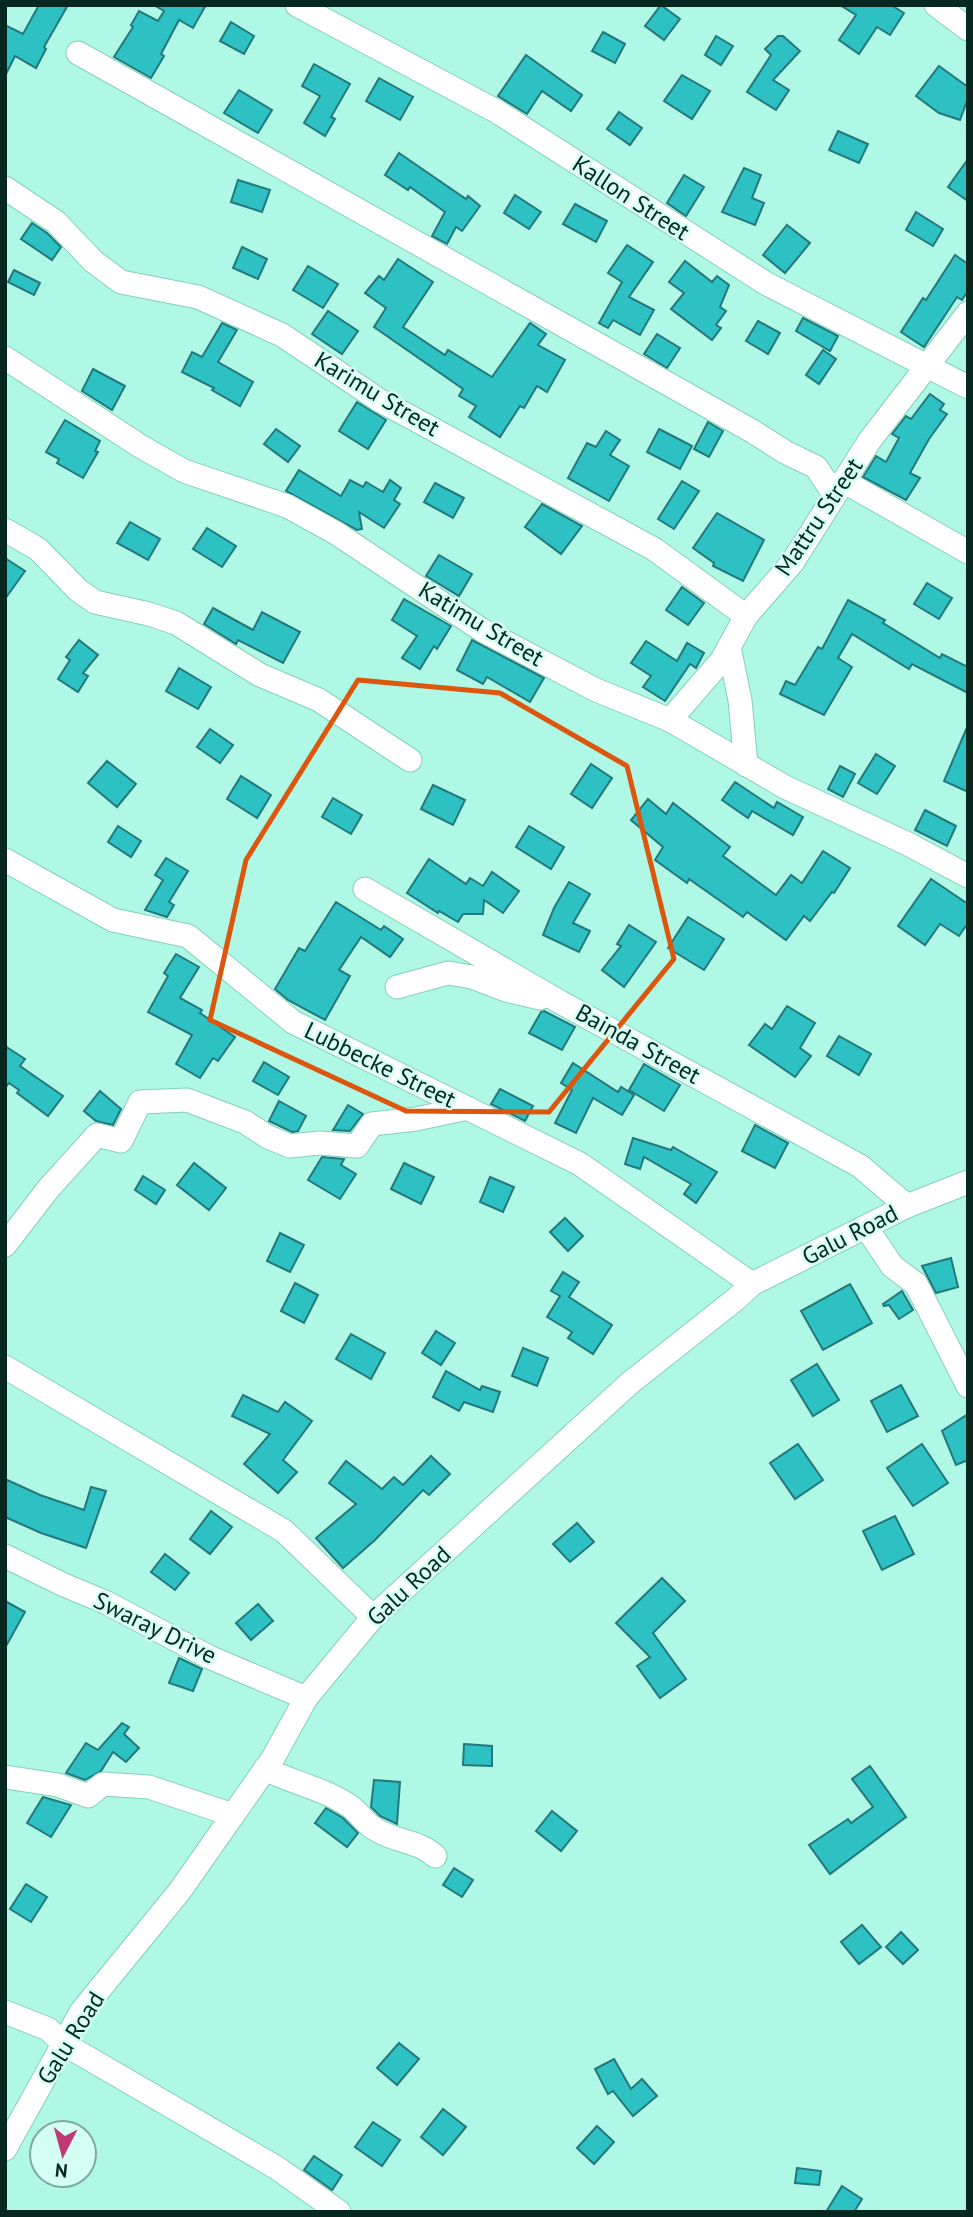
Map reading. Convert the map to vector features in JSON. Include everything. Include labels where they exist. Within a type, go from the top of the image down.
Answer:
[{"type":"street","name":"Kallon Street","points":[[297,5],[496,111],[767,284],[968,387]]},
{"type":"street","points":[[936,5],[968,29]]},
{"type":"street","points":[[78,53],[816,467],[838,488],[968,552]]},
{"type":"street","name":"Karimu Street","points":[[5,188],[56,222],[93,261],[121,282],[198,297],[282,335],[379,400],[654,549],[746,616]]},
{"type":"street","name":"Mattru Street","points":[[670,720],[722,660],[746,616],[792,563],[870,440],[968,313]]},
{"type":"street","name":"Katimu Street","points":[[5,358],[140,446],[184,471],[287,506],[337,533],[482,630],[596,690],[670,720],[785,787],[908,844],[968,876]]},
{"type":"street","points":[[9,533],[38,550],[95,603],[149,614],[176,623],[260,675],[319,700],[410,760]]},
{"type":"street","points":[[729,647],[740,700],[746,765]]},
{"type":"street","name":"Lubbecke Street","points":[[5,860],[113,920],[188,936],[293,1022],[580,1164],[752,1284]]},
{"type":"street","name":"Bainda Street","points":[[365,890],[560,1002],[860,1166],[907,1206]]},
{"type":"street","points":[[397,987],[448,973],[472,977],[506,990],[560,1002]]},
{"type":"street","points":[[5,1245],[49,1188],[97,1135],[121,1141],[140,1101],[187,1100],[245,1122],[268,1137],[290,1146],[320,1143],[356,1146],[372,1124],[416,1119],[468,1108]]},
{"type":"street","name":"Galu Road","points":[[5,2149],[81,2012],[179,1892],[265,1769],[306,1698],[373,1617],[631,1382],[752,1284],[907,1206],[968,1182]]},
{"type":"street","points":[[866,1227],[892,1266],[916,1284],[968,1386]]},
{"type":"street","points":[[5,1367],[284,1531],[373,1617]]},
{"type":"street","name":"Swaray Drive","points":[[5,1556],[106,1602],[209,1657],[306,1698]]},
{"type":"street","points":[[265,1769],[287,1780],[328,1794],[351,1807],[376,1830],[425,1846],[435,1856]]},
{"type":"street","points":[[5,1777],[58,1786],[88,1797],[103,1784],[149,1787],[233,1815]]},
{"type":"street","points":[[5,2012],[48,2029],[64,2044],[276,2168],[339,2212]]},
{"type":"highlighted area","points":[[358,680],[500,693],[627,766],[674,959],[549,1112],[406,1111],[210,1020],[246,860]]},
{"type":"building","points":[[39,5],[68,5],[44,47],[46,49],[36,68],[15,56],[5,76],[5,25],[23,34]]},
{"type":"building","points":[[154,5],[206,5],[193,28],[179,20],[161,54],[164,56],[151,78],[114,57],[133,27],[131,25],[139,11],[158,21],[164,11]]},
{"type":"building","points":[[661,5],[680,19],[664,40],[645,26]]},
{"type":"building","points":[[840,5],[891,5],[904,13],[890,35],[877,27],[859,54],[839,40],[856,15]]},
{"type":"building","points":[[231,22],[254,36],[244,54],[220,41]]},
{"type":"building","points":[[603,32],[625,44],[615,63],[592,51]]},
{"type":"building","points":[[716,36],[733,46],[721,65],[705,55]]},
{"type":"building","points":[[778,36],[783,36],[800,51],[773,80],[789,90],[776,110],[747,92],[771,55],[765,49]]},
{"type":"building","points":[[526,55],[582,95],[571,111],[542,91],[527,114],[498,96]]},
{"type":"building","points":[[314,64],[350,84],[331,117],[335,119],[325,136],[304,123],[320,96],[302,86]]},
{"type":"building","points":[[939,66],[968,87],[968,98],[960,120],[939,113],[916,96]]},
{"type":"building","points":[[682,75],[710,91],[692,119],[664,101]]},
{"type":"building","points":[[379,78],[413,97],[400,120],[366,101]]},
{"type":"building","points":[[239,90],[272,110],[258,133],[224,113]]},
{"type":"building","points":[[619,112],[642,128],[630,145],[607,129]]},
{"type":"building","points":[[838,131],[868,144],[859,163],[829,150]]},
{"type":"building","points":[[399,153],[480,206],[462,231],[456,227],[447,244],[432,236],[445,212],[410,187],[408,190],[385,175]]},
{"type":"building","points":[[968,159],[968,201],[948,187]]},
{"type":"building","points":[[744,168],[761,175],[752,198],[764,203],[755,225],[722,212]]},
{"type":"building","points":[[684,175],[704,187],[686,216],[667,203]]},
{"type":"building","points":[[238,180],[270,190],[262,212],[231,202]]},
{"type":"building","points":[[515,195],[541,212],[529,229],[504,213]]},
{"type":"building","points":[[575,204],[607,221],[596,242],[563,224]]},
{"type":"building","points":[[916,212],[943,229],[933,246],[906,230]]},
{"type":"building","points":[[32,223],[61,247],[52,260],[21,239]]},
{"type":"building","points":[[787,225],[810,243],[785,273],[763,255]]},
{"type":"building","points":[[627,245],[653,262],[629,297],[654,310],[640,335],[613,320],[608,328],[599,323],[622,282],[608,273]]},
{"type":"building","points":[[242,247],[267,259],[258,279],[233,268]]},
{"type":"building","points":[[955,255],[968,264],[968,291],[962,300],[957,297],[924,347],[901,332]]},
{"type":"building","points":[[398,259],[433,282],[403,327],[445,355],[448,350],[492,377],[530,323],[546,334],[538,345],[565,360],[547,392],[537,386],[524,408],[520,406],[500,437],[469,417],[476,406],[459,396],[463,389],[374,327],[386,308],[365,293],[379,276],[384,280]]},
{"type":"building","points":[[685,261],[712,282],[717,276],[729,285],[720,307],[726,311],[716,325],[721,328],[712,340],[671,309],[684,293],[669,282]]},
{"type":"building","points":[[308,266],[338,284],[323,308],[293,290]]},
{"type":"building","points":[[14,270],[40,283],[34,295],[8,282]]},
{"type":"building","points":[[328,311],[358,331],[342,354],[312,334]]},
{"type":"building","points":[[803,318],[838,336],[830,351],[796,331]]},
{"type":"building","points":[[758,321],[780,333],[768,354],[746,341]]},
{"type":"building","points":[[222,323],[237,330],[218,362],[253,382],[240,406],[212,390],[214,388],[182,372],[192,352],[202,357]]},
{"type":"building","points":[[657,334],[680,348],[667,368],[644,354]]},
{"type":"building","points":[[823,350],[836,359],[819,384],[806,375]]},
{"type":"building","points":[[93,369],[125,386],[112,410],[82,391]]},
{"type":"building","points":[[930,394],[944,404],[940,410],[947,414],[910,473],[920,478],[906,500],[863,477],[876,456],[886,462],[899,438],[892,434],[906,416],[911,419]]},
{"type":"building","points":[[357,402],[386,420],[368,449],[339,431]]},
{"type":"building","points":[[65,420],[100,441],[95,451],[98,452],[83,478],[57,463],[59,459],[46,452]]},
{"type":"building","points":[[708,422],[723,431],[709,457],[694,449]]},
{"type":"building","points":[[276,429],[300,446],[288,462],[264,444]]},
{"type":"building","points":[[659,429],[692,446],[680,469],[647,452]]},
{"type":"building","points":[[606,431],[620,440],[610,455],[629,466],[609,501],[568,478],[587,443],[596,447]]},
{"type":"building","points":[[299,470],[341,496],[350,480],[363,487],[366,482],[383,492],[390,480],[401,488],[394,500],[400,504],[384,528],[359,512],[362,529],[357,530],[286,491]]},
{"type":"building","points":[[682,481],[699,491],[674,529],[658,519]]},
{"type":"building","points":[[435,483],[464,498],[453,518],[424,502]]},
{"type":"building","points":[[542,504],[582,526],[561,554],[525,527]]},
{"type":"building","points":[[717,513],[764,540],[743,581],[713,566],[714,563],[693,548]]},
{"type":"building","points":[[130,522],[160,539],[148,560],[117,543]]},
{"type":"building","points":[[207,528],[236,546],[222,567],[193,549]]},
{"type":"building","points":[[439,555],[472,574],[459,596],[426,576]]},
{"type":"building","points":[[5,558],[25,571],[5,599]]},
{"type":"building","points":[[927,583],[952,598],[939,619],[914,604]]},
{"type":"building","points":[[682,587],[704,603],[688,625],[666,610]]},
{"type":"building","points":[[404,599],[451,626],[420,669],[402,658],[417,636],[392,620]]},
{"type":"building","points":[[848,600],[885,620],[883,623],[940,658],[942,654],[968,667],[968,693],[912,664],[909,669],[852,634],[838,658],[852,667],[824,715],[780,694],[786,681],[795,685],[818,647],[822,649]]},
{"type":"building","points":[[213,608],[253,630],[262,612],[300,632],[283,663],[238,640],[236,644],[204,624]]},
{"type":"building","points":[[79,640],[98,655],[83,673],[88,676],[78,692],[58,679],[70,660],[66,657]]},
{"type":"building","points":[[472,640],[544,678],[530,702],[487,677],[483,684],[457,670]]},
{"type":"building","points":[[646,641],[677,661],[687,643],[704,653],[696,668],[690,664],[665,701],[643,687],[651,676],[631,663]]},
{"type":"building","points":[[179,668],[211,687],[198,709],[166,691]]},
{"type":"building","points":[[968,725],[968,792],[944,781]]},
{"type":"building","points":[[210,729],[233,745],[220,763],[197,747]]},
{"type":"building","points":[[876,754],[895,766],[877,794],[858,783]]},
{"type":"building","points":[[107,761],[136,784],[117,807],[88,783]]},
{"type":"building","points":[[591,764],[612,778],[592,808],[571,794]]},
{"type":"building","points":[[840,766],[855,774],[843,797],[828,789]]},
{"type":"building","points":[[241,776],[271,795],[257,818],[227,799]]},
{"type":"building","points":[[735,782],[774,808],[777,802],[803,817],[793,835],[752,811],[748,818],[722,800]]},
{"type":"building","points":[[433,785],[465,800],[453,825],[421,809]]},
{"type":"building","points":[[333,798],[362,815],[351,834],[322,817]]},
{"type":"building","points":[[648,799],[666,814],[673,803],[730,847],[723,856],[776,895],[791,875],[802,883],[823,851],[850,868],[834,893],[832,892],[810,921],[804,916],[786,940],[747,912],[743,917],[689,879],[687,883],[655,860],[663,847],[631,820]]},
{"type":"building","points":[[925,810],[956,826],[947,846],[915,830]]},
{"type":"building","points":[[118,826],[141,841],[131,857],[108,842]]},
{"type":"building","points":[[529,826],[564,847],[551,869],[516,847]]},
{"type":"building","points":[[166,858],[188,871],[169,902],[174,905],[167,917],[145,910],[163,880],[155,875]]},
{"type":"building","points":[[429,859],[466,884],[470,878],[483,886],[492,872],[519,891],[503,913],[484,900],[483,914],[463,914],[458,922],[407,893]]},
{"type":"building","points":[[931,879],[968,904],[968,923],[959,936],[940,924],[925,945],[898,926]]},
{"type":"building","points":[[569,882],[590,894],[573,923],[590,931],[579,952],[543,935]]},
{"type":"building","points":[[336,902],[381,930],[384,926],[403,939],[390,957],[361,937],[339,970],[350,976],[325,1020],[288,1000],[275,989],[299,948],[305,951]]},
{"type":"building","points":[[688,917],[724,939],[704,970],[668,948]]},
{"type":"building","points":[[629,925],[656,942],[624,987],[602,970],[621,946],[617,944]]},
{"type":"building","points":[[176,954],[199,967],[180,998],[202,1010],[200,1013],[235,1037],[218,1061],[213,1058],[200,1078],[176,1064],[192,1035],[148,1012],[168,976],[164,973]]},
{"type":"building","points":[[787,1006],[815,1023],[800,1048],[811,1056],[795,1077],[749,1045],[765,1024],[772,1029]]},
{"type":"building","points":[[544,1011],[575,1027],[562,1050],[529,1033]]},
{"type":"building","points":[[839,1036],[871,1054],[859,1075],[827,1056]]},
{"type":"building","points":[[5,1046],[25,1059],[20,1066],[63,1096],[48,1116],[17,1093],[19,1090],[9,1083],[5,1088]]},
{"type":"building","points":[[264,1062],[289,1077],[278,1095],[253,1081]]},
{"type":"building","points":[[573,1063],[618,1092],[621,1087],[634,1095],[622,1115],[593,1098],[576,1133],[555,1123],[572,1090],[561,1083]]},
{"type":"building","points":[[644,1064],[680,1085],[664,1111],[629,1090]]},
{"type":"building","points":[[500,1089],[533,1106],[525,1121],[491,1104]]},
{"type":"building","points":[[100,1091],[121,1109],[113,1125],[96,1121],[84,1111]]},
{"type":"building","points":[[279,1101],[306,1116],[298,1131],[292,1132],[269,1121]]},
{"type":"building","points":[[348,1105],[363,1114],[350,1131],[333,1130]]},
{"type":"building","points":[[755,1125],[788,1143],[775,1168],[742,1151]]},
{"type":"building","points":[[633,1138],[671,1150],[673,1147],[717,1172],[696,1203],[684,1194],[691,1184],[644,1157],[640,1169],[625,1164]]},
{"type":"building","points":[[322,1157],[344,1159],[341,1165],[356,1174],[340,1199],[308,1180]]},
{"type":"building","points":[[194,1163],[226,1188],[209,1210],[177,1185]]},
{"type":"building","points":[[404,1163],[434,1177],[421,1204],[391,1189]]},
{"type":"building","points":[[143,1176],[165,1190],[156,1204],[135,1190]]},
{"type":"building","points":[[490,1177],[514,1187],[503,1212],[480,1202]]},
{"type":"building","points":[[565,1218],[583,1236],[568,1251],[550,1232]]},
{"type":"building","points":[[280,1233],[304,1245],[290,1272],[267,1261]]},
{"type":"building","points":[[951,1258],[958,1287],[936,1293],[922,1266]]},
{"type":"building","points":[[563,1272],[579,1282],[569,1297],[612,1325],[593,1354],[568,1338],[572,1332],[547,1317],[560,1296],[551,1291]]},
{"type":"building","points":[[295,1283],[318,1295],[304,1323],[281,1311]]},
{"type":"building","points":[[850,1284],[872,1323],[823,1350],[801,1311]]},
{"type":"building","points":[[902,1291],[913,1310],[899,1319],[889,1305],[883,1304]]},
{"type":"building","points":[[436,1331],[455,1343],[441,1365],[422,1353]]},
{"type":"building","points":[[351,1334],[385,1353],[371,1379],[336,1359]]},
{"type":"building","points":[[523,1348],[548,1358],[537,1386],[512,1376]]},
{"type":"building","points":[[817,1364],[839,1400],[813,1416],[791,1380]]},
{"type":"building","points":[[446,1371],[480,1390],[482,1386],[500,1392],[493,1412],[464,1402],[459,1411],[433,1397]]},
{"type":"building","points":[[901,1385],[918,1416],[887,1432],[871,1401]]},
{"type":"building","points":[[243,1395],[278,1412],[285,1402],[312,1421],[283,1460],[297,1472],[278,1493],[244,1464],[270,1434],[232,1416]]},
{"type":"building","points":[[968,1414],[968,1460],[956,1465],[942,1431]]},
{"type":"building","points":[[798,1444],[823,1480],[795,1499],[770,1463]]},
{"type":"building","points":[[922,1444],[948,1483],[913,1506],[887,1468]]},
{"type":"building","points":[[431,1456],[450,1474],[429,1495],[423,1490],[375,1540],[343,1568],[316,1538],[356,1504],[329,1483],[346,1461],[382,1489],[394,1477],[403,1485]]},
{"type":"building","points":[[5,1479],[40,1495],[84,1510],[91,1487],[106,1491],[86,1548],[5,1517]]},
{"type":"building","points":[[211,1511],[232,1527],[210,1554],[190,1539]]},
{"type":"building","points":[[895,1516],[914,1554],[882,1570],[863,1531]]},
{"type":"building","points":[[577,1523],[594,1542],[570,1562],[553,1544]]},
{"type":"building","points":[[165,1554],[189,1573],[175,1590],[151,1572]]},
{"type":"building","points":[[662,1578],[685,1601],[653,1633],[686,1679],[660,1698],[637,1666],[650,1657],[616,1623]]},
{"type":"building","points":[[5,1601],[25,1612],[5,1648]]},
{"type":"building","points":[[258,1604],[273,1621],[251,1640],[236,1623]]},
{"type":"building","points":[[179,1658],[202,1669],[193,1691],[169,1683]]},
{"type":"building","points":[[122,1723],[129,1727],[124,1734],[139,1748],[126,1762],[113,1752],[101,1771],[85,1780],[66,1773],[86,1743],[98,1750]]},
{"type":"building","points":[[464,1744],[492,1746],[492,1766],[463,1765]]},
{"type":"building","points":[[870,1766],[906,1817],[830,1874],[809,1845],[848,1819],[851,1823],[873,1807],[852,1779]]},
{"type":"building","points":[[374,1780],[400,1782],[397,1824],[380,1816],[371,1807]]},
{"type":"building","points":[[43,1797],[71,1805],[51,1837],[27,1823]]},
{"type":"building","points":[[326,1808],[343,1818],[358,1833],[347,1847],[315,1823]]},
{"type":"building","points":[[552,1811],[577,1831],[561,1851],[536,1831]]},
{"type":"building","points":[[454,1868],[473,1880],[462,1897],[443,1885]]},
{"type":"building","points":[[26,1884],[47,1897],[31,1922],[10,1909]]},
{"type":"building","points":[[862,1925],[881,1947],[859,1964],[841,1942]]},
{"type":"building","points":[[901,1932],[918,1950],[903,1964],[886,1947]]},
{"type":"building","points":[[399,2043],[419,2059],[397,2085],[377,2068]]},
{"type":"building","points":[[614,2059],[631,2089],[642,2079],[657,2096],[633,2116],[613,2091],[608,2094],[595,2069]]},
{"type":"building","points":[[443,2109],[466,2127],[443,2155],[421,2137]]},
{"type":"building","points":[[373,2122],[400,2140],[382,2166],[355,2147]]},
{"type":"building","points":[[597,2126],[614,2142],[594,2164],[577,2148]]},
{"type":"building","points":[[314,2156],[342,2175],[332,2190],[304,2170]]},
{"type":"building","points":[[797,2168],[821,2171],[819,2185],[795,2183]]},
{"type":"building","points":[[842,2186],[862,2199],[854,2212],[826,2212]]}]
